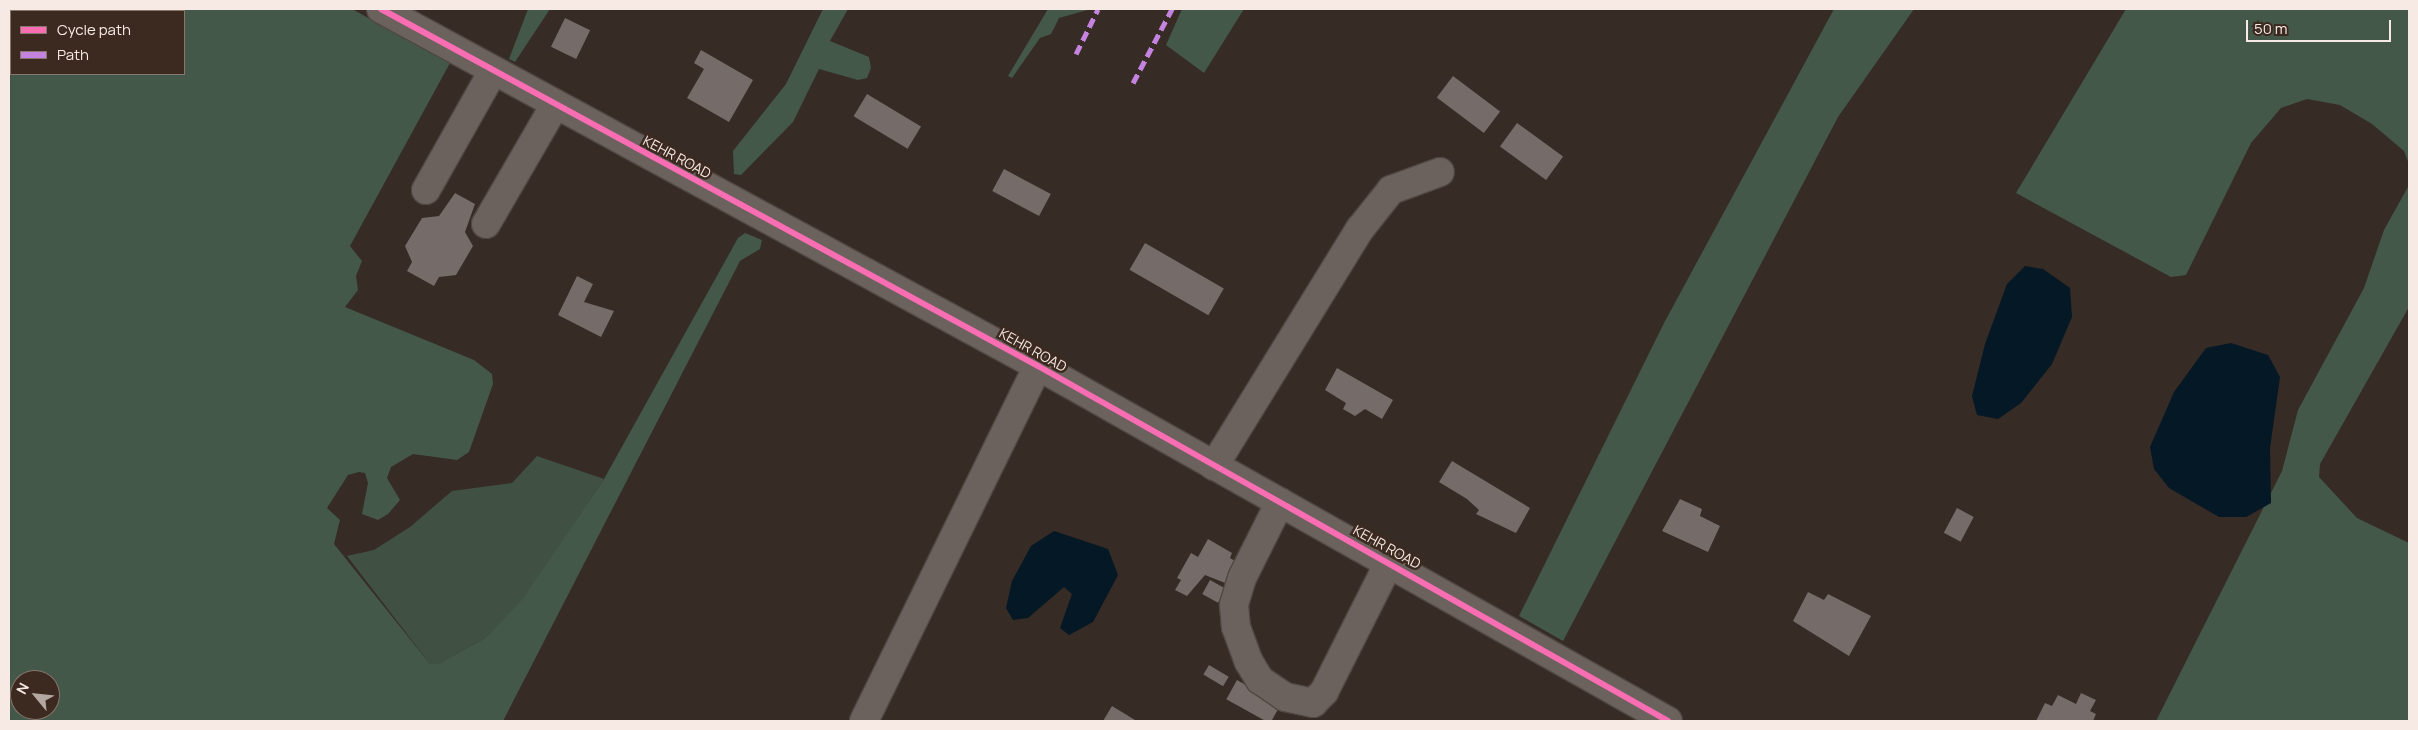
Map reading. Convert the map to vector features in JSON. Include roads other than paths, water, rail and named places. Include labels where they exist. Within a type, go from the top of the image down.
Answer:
[{"type":"street","name":"KEHR ROAD","points":[[381,9],[1038,366],[1668,721]]},
{"type":"street","points":[[426,190],[493,71]]},
{"type":"street","points":[[486,224],[555,105]]},
{"type":"street","points":[[1214,466],[1360,229],[1391,190],[1440,172]]},
{"type":"street","points":[[864,721],[1038,366]]},
{"type":"street","points":[[1280,502],[1242,578],[1234,606],[1236,627],[1249,662],[1260,680],[1285,697],[1313,702],[1324,692],[1390,563]]},
{"type":"water","points":[[2025,266],[2043,269],[2070,288],[2072,317],[2052,364],[2021,403],[1998,419],[1977,415],[1972,396],[1985,344],[2007,284]]},
{"type":"water","points":[[2231,343],[2268,355],[2280,377],[2270,448],[2271,503],[2246,517],[2219,517],[2169,488],[2154,469],[2150,447],[2174,392],[2206,348]]},
{"type":"water","points":[[1054,531],[1108,549],[1118,575],[1093,622],[1069,635],[1060,628],[1072,594],[1064,587],[1028,618],[1013,620],[1006,608],[1012,581],[1031,546]]}]
